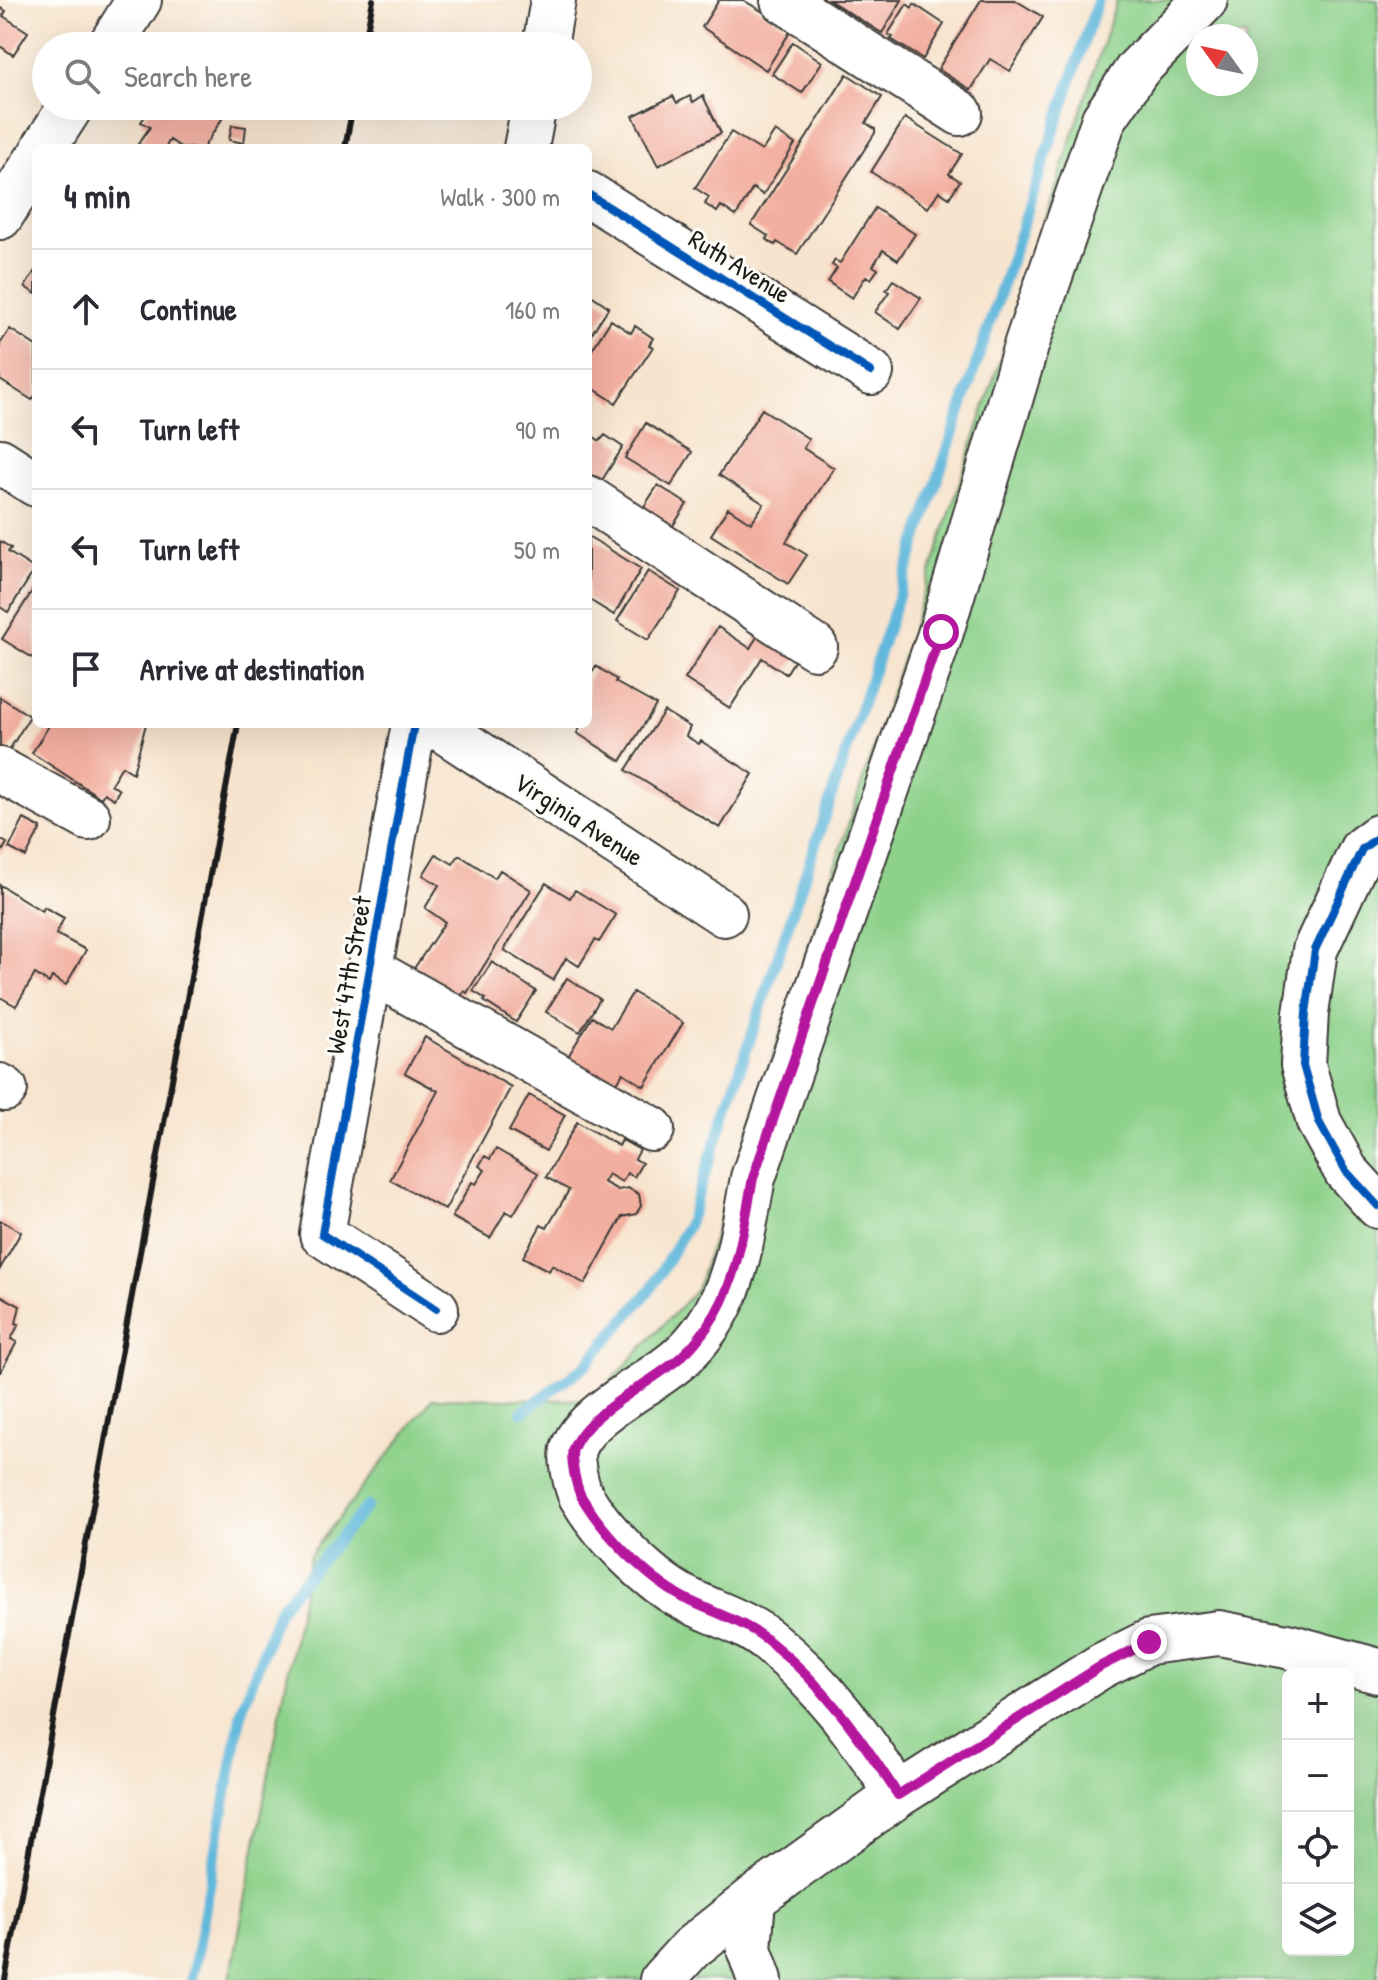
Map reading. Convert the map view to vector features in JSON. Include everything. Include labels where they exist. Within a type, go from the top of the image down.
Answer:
[{"type":"street","points":[[119,32],[139,0]]},
{"type":"street","points":[[547,32],[553,0]]},
{"type":"street","points":[[783,0],[960,113]]},
{"type":"street","points":[[898,1795],[868,1750],[815,1682],[769,1641],[736,1619],[683,1597],[645,1571],[608,1531],[580,1494],[572,1451],[584,1430],[683,1356],[708,1326],[735,1272],[753,1178],[941,632],[1027,343],[1104,119],[1137,70],[1205,0]]},
{"type":"street","points":[[47,144],[62,120]]},
{"type":"street","points":[[527,144],[531,120]]},
{"type":"street","points":[[0,217],[32,167]]},
{"type":"street","name":"Ruth Avenue","points":[[592,197],[871,372]]},
{"type":"street","points":[[0,461],[32,481]]},
{"type":"street","points":[[592,501],[815,647]]},
{"type":"street","name":"West 47th Street","points":[[413,728],[322,1234],[436,1309]]},
{"type":"street","name":"Virginia Avenue","points":[[440,728],[724,914]]},
{"type":"street","points":[[0,770],[88,818]]},
{"type":"street","points":[[1378,837],[1362,849],[1315,950],[1306,1013],[1303,1065],[1319,1122],[1346,1171],[1378,1206]]},
{"type":"street","points":[[370,970],[652,1129]]},
{"type":"street","points":[[662,1980],[691,1948],[753,1899],[898,1795],[1101,1666],[1149,1642],[1219,1633],[1287,1646],[1378,1671]]},
{"type":"street","points":[[753,1899],[749,1949],[760,1980]]},
{"type":"green space","points":[[1117,0],[1378,0],[1378,1980],[230,1980],[310,1555],[433,1398],[593,1400],[697,1289]]},
{"type":"building","points":[[719,0],[743,0],[792,29],[766,70],[702,27]]},
{"type":"building","points":[[829,0],[902,0],[882,33]]},
{"type":"building","points":[[981,0],[1015,0],[1043,17],[1010,71],[990,59],[971,90],[938,69]]},
{"type":"building","points":[[907,4],[912,8],[914,4],[944,24],[923,59],[888,34]]},
{"type":"building","points":[[0,8],[6,11],[3,16],[28,32],[13,55],[0,46]]},
{"type":"building","points":[[793,42],[822,62],[802,93],[772,74]]},
{"type":"building","points":[[847,74],[882,97],[866,123],[875,129],[875,133],[797,254],[777,242],[775,245],[766,239],[768,236],[751,225]]},
{"type":"building","points":[[673,96],[677,103],[690,96],[693,102],[703,96],[721,133],[658,166],[633,116]]},
{"type":"building","points":[[905,118],[962,154],[949,174],[960,181],[949,198],[939,191],[928,208],[871,172]]},
{"type":"building","points":[[221,120],[206,144],[176,144],[170,140],[168,144],[138,144],[150,127],[141,122]]},
{"type":"building","points":[[232,125],[246,127],[244,143],[229,140]]},
{"type":"building","points":[[775,131],[795,144],[763,195],[753,188],[736,216],[721,206],[717,212],[705,204],[709,197],[695,188],[731,132],[762,151]]},
{"type":"building","points":[[875,208],[915,234],[898,260],[883,250],[873,266],[878,269],[871,279],[866,276],[852,298],[828,282],[837,268],[832,265],[835,260],[840,263]]},
{"type":"building","points":[[32,276],[32,291],[25,287]]},
{"type":"building","points":[[893,280],[921,298],[900,329],[875,312]]},
{"type":"building","points":[[592,296],[609,307],[592,333]]},
{"type":"building","points":[[611,320],[631,333],[635,326],[653,338],[649,345],[653,347],[616,403],[592,388],[592,350]]},
{"type":"building","points":[[10,329],[32,343],[32,400],[0,380],[0,344]]},
{"type":"building","points":[[762,409],[809,439],[803,448],[834,468],[786,542],[807,555],[788,584],[711,535],[728,508],[751,523],[764,504],[719,475]]},
{"type":"building","points":[[646,423],[692,452],[671,486],[625,458]]},
{"type":"building","points":[[605,435],[623,447],[597,488],[592,485],[592,436],[600,441]]},
{"type":"building","points":[[658,485],[687,504],[667,535],[638,516]]},
{"type":"building","points":[[592,538],[641,569],[614,615],[592,601]]},
{"type":"building","points":[[0,541],[11,548],[8,552],[32,567],[32,574],[8,612],[0,607]]},
{"type":"building","points":[[648,571],[680,591],[648,640],[617,621]]},
{"type":"building","points":[[32,591],[32,658],[2,639]]},
{"type":"building","points":[[718,627],[750,648],[762,629],[799,653],[786,674],[762,658],[730,708],[685,679]]},
{"type":"building","points":[[596,666],[617,680],[615,682],[656,705],[621,761],[577,733],[580,728],[592,728],[592,672]]},
{"type":"building","points":[[0,697],[30,716],[8,752],[0,747]]},
{"type":"building","points":[[664,711],[690,727],[686,736],[699,744],[701,741],[753,774],[720,828],[626,770]]},
{"type":"building","points":[[48,728],[145,728],[133,773],[122,766],[111,784],[119,790],[114,799],[104,793],[101,798],[32,753]]},
{"type":"building","points":[[24,819],[41,828],[26,857],[9,848]]},
{"type":"building","points":[[0,839],[7,843],[0,855]]},
{"type":"building","points":[[436,854],[453,864],[459,855],[495,878],[500,870],[531,890],[467,993],[464,991],[460,998],[409,976],[445,922],[425,908],[439,885],[423,875]]},
{"type":"building","points":[[546,883],[570,898],[575,890],[616,915],[579,966],[566,958],[553,980],[504,950]]},
{"type":"building","points":[[0,885],[42,911],[44,907],[64,918],[56,934],[86,950],[66,985],[52,977],[49,983],[35,974],[16,1006],[0,997]]},
{"type":"building","points":[[492,962],[536,991],[516,1022],[473,991]]},
{"type":"building","points":[[567,978],[600,999],[580,1032],[546,1012]]},
{"type":"building","points":[[633,992],[683,1023],[644,1086],[623,1073],[617,1083],[624,1087],[619,1096],[564,1063],[592,1017],[611,1028]]},
{"type":"building","points":[[425,1037],[511,1087],[445,1210],[390,1180],[438,1091],[405,1073]]},
{"type":"building","points":[[529,1095],[565,1115],[546,1151],[509,1131]]},
{"type":"building","points":[[577,1122],[619,1146],[622,1140],[640,1150],[635,1159],[642,1163],[634,1177],[627,1173],[622,1182],[608,1174],[603,1182],[618,1190],[628,1188],[639,1194],[641,1206],[636,1214],[622,1217],[585,1284],[552,1265],[549,1271],[523,1257],[541,1225],[547,1228],[569,1190],[546,1177]]},
{"type":"building","points":[[496,1149],[538,1173],[513,1215],[506,1211],[490,1238],[452,1217],[472,1182],[476,1184],[485,1170],[479,1166],[485,1156],[490,1159]]},
{"type":"building","points":[[0,1220],[21,1232],[0,1269]]},
{"type":"building","points":[[0,1295],[20,1306],[16,1323],[19,1324],[11,1339],[17,1342],[0,1373]]},
{"type":"waterway","points":[[522,1412],[585,1366],[651,1289],[688,1225],[1098,0]]},
{"type":"waterway","points":[[192,1980],[242,1709],[279,1609],[367,1506]]},
{"type":"railway","points":[[367,32],[373,0]]},
{"type":"railway","points":[[346,144],[350,120]]},
{"type":"railway","points":[[5,1980],[237,728]]},
{"type":"cycle path","points":[[592,197],[871,372]]},
{"type":"cycle path","points":[[413,728],[322,1234],[436,1309]]},
{"type":"cycle path","points":[[1378,837],[1362,849],[1315,950],[1306,1013],[1303,1065],[1319,1122],[1346,1171],[1378,1206]]},
{"type":"route","points":[[941,632],[753,1178],[735,1272],[708,1326],[683,1356],[584,1430],[572,1451],[580,1494],[608,1531],[645,1571],[683,1597],[736,1619],[769,1641],[815,1682],[868,1750],[898,1795],[1101,1666],[1149,1642]]}]
